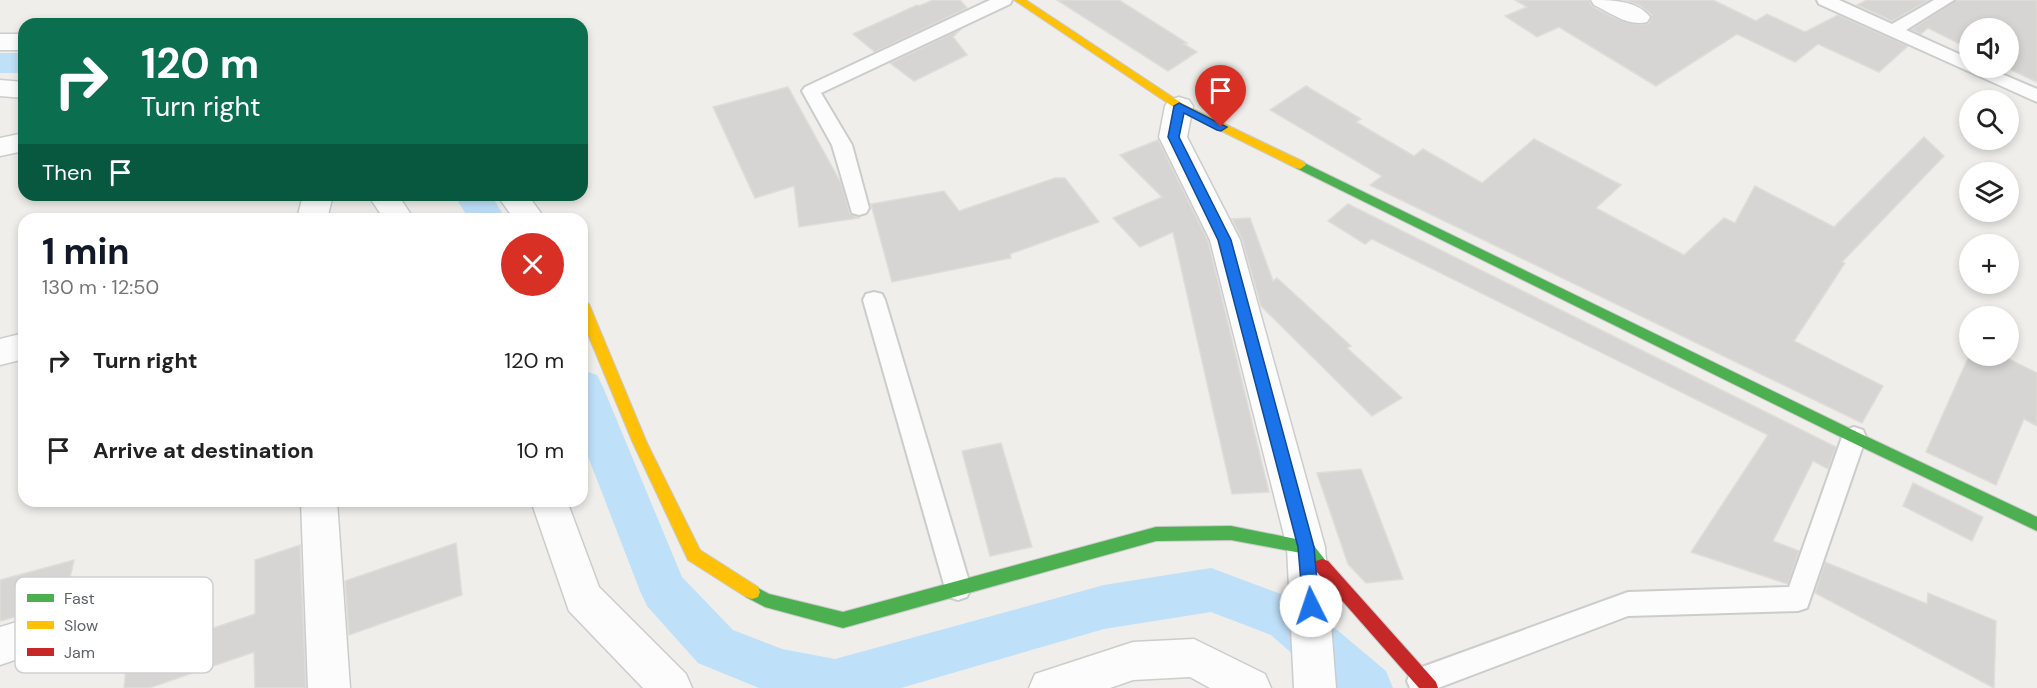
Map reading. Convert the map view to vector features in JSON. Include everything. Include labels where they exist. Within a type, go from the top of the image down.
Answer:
[{"type":"street","points":[[1019,0],[1179,106],[1854,437],[2037,524]]},
{"type":"street","points":[[1603,0],[1638,16]]},
{"type":"street","points":[[0,42],[18,42]]},
{"type":"street","points":[[0,88],[18,90]]},
{"type":"street","points":[[1179,106],[1173,137],[1225,240],[1308,566],[1315,688]]},
{"type":"street","points":[[0,147],[18,143]]},
{"type":"street","points":[[588,318],[640,443],[694,555],[765,600],[843,620],[1156,534],[1231,533],[1308,566],[1425,684]]},
{"type":"street","points":[[0,352],[18,348]]},
{"type":"street","points":[[319,507],[329,688]]},
{"type":"street","points":[[551,507],[583,598],[671,688]]},
{"type":"street","points":[[1050,688],[1133,661],[1194,658],[1250,688]]},
{"type":"lane","points":[[859,208],[842,145],[811,91],[1004,0]]},
{"type":"lane","points":[[1825,0],[1959,61]]},
{"type":"lane","points":[[1892,31],[1946,0]]},
{"type":"lane","points":[[1996,78],[2037,96]]},
{"type":"lane","points":[[874,300],[958,588]]},
{"type":"lane","points":[[1425,684],[1628,604],[1798,599],[1854,437]]},
{"type":"building","points":[[933,0],[960,0],[967,8],[875,52],[853,34],[917,5]]},
{"type":"building","points":[[1057,0],[1119,0],[1187,43],[1184,44],[1197,52],[1168,71]]},
{"type":"building","points":[[1515,0],[1589,0],[1593,7],[1613,17],[1640,25],[1649,23],[1652,15],[1639,5],[1624,0],[1713,0],[1756,21],[1767,14],[1805,32],[1838,15],[1908,46],[1879,72],[1818,44],[1795,62],[1737,34],[1656,86],[1559,27],[1537,37],[1505,16],[1527,7]]},
{"type":"building","points":[[1867,0],[1929,0],[1892,21],[1857,5]]},
{"type":"building","points":[[1956,0],[2037,0],[2037,82],[2019,74],[2019,18],[1959,18],[1959,44],[1928,28],[1921,34],[1911,30]]},
{"type":"building","points":[[961,29],[953,37],[967,55],[914,81],[890,63]]},
{"type":"building","points":[[1306,86],[1361,119],[1356,122],[1414,156],[1423,149],[1482,183],[1534,139],[1621,185],[1596,208],[1684,255],[1724,218],[1735,223],[1755,186],[1834,227],[1924,137],[1944,156],[1842,262],[1845,263],[1794,341],[1883,386],[1862,423],[1370,185],[1382,176],[1270,110]]},
{"type":"building","points":[[788,87],[841,183],[850,214],[859,218],[799,227],[794,186],[755,198],[713,107]]},
{"type":"building","points":[[1158,140],[1208,241],[1269,492],[1232,494],[1173,232],[1140,247],[1113,218],[1162,197],[1120,155]]},
{"type":"building","points":[[1055,178],[1065,178],[1099,222],[1010,254],[1011,258],[892,282],[871,204],[944,191],[959,211]]},
{"type":"building","points":[[1348,204],[1836,447],[1828,469],[1813,461],[1773,541],[1799,551],[1788,584],[1691,552],[1768,435],[1372,239],[1365,244],[1328,221]]},
{"type":"building","points":[[1250,218],[1273,281],[1277,278],[1351,346],[1347,348],[1402,398],[1372,416],[1261,306],[1242,239],[1232,219]]},
{"type":"building","points":[[2019,364],[2037,373],[2037,426],[2024,419],[1996,485],[1926,452],[1965,366],[2019,366]]},
{"type":"building","points":[[1001,443],[1032,547],[990,556],[962,451]]},
{"type":"building","points":[[1361,469],[1403,579],[1366,583],[1348,564],[1317,473]]},
{"type":"building","points":[[1913,483],[1983,517],[1972,541],[1903,506]]},
{"type":"building","points":[[456,543],[462,595],[349,635],[345,581]]},
{"type":"building","points":[[300,545],[306,688],[255,688],[254,652],[213,666],[213,628],[255,614],[255,560]]},
{"type":"building","points":[[74,560],[70,577],[15,577],[15,617],[0,621],[0,580]]},
{"type":"building","points":[[1825,562],[1927,604],[1928,593],[1996,621],[1994,688],[1815,593]]},
{"type":"building","points":[[125,673],[193,673],[149,688],[124,688]]},
{"type":"waterway","points":[[0,63],[18,63]]},
{"type":"waterway","points":[[476,201],[484,213]]},
{"type":"waterway","points":[[588,402],[664,591],[716,647],[782,673],[835,683],[1104,607],[1211,590],[1288,619],[1368,688]]},
{"type":"traffic: fast","points":[[1300,165],[1854,437],[2037,524]]},
{"type":"traffic: fast","points":[[752,592],[765,600],[843,620],[1156,534],[1231,533],[1306,547],[1322,566]]},
{"type":"traffic: slow","points":[[1019,0],[1179,106],[1300,165]]},
{"type":"traffic: slow","points":[[588,318],[640,443],[694,555],[752,592]]},
{"type":"traffic: jam","points":[[1322,566],[1430,688]]},
{"type":"route","points":[[1221,127],[1179,106],[1173,137],[1225,240],[1306,547],[1311,606]]}]
